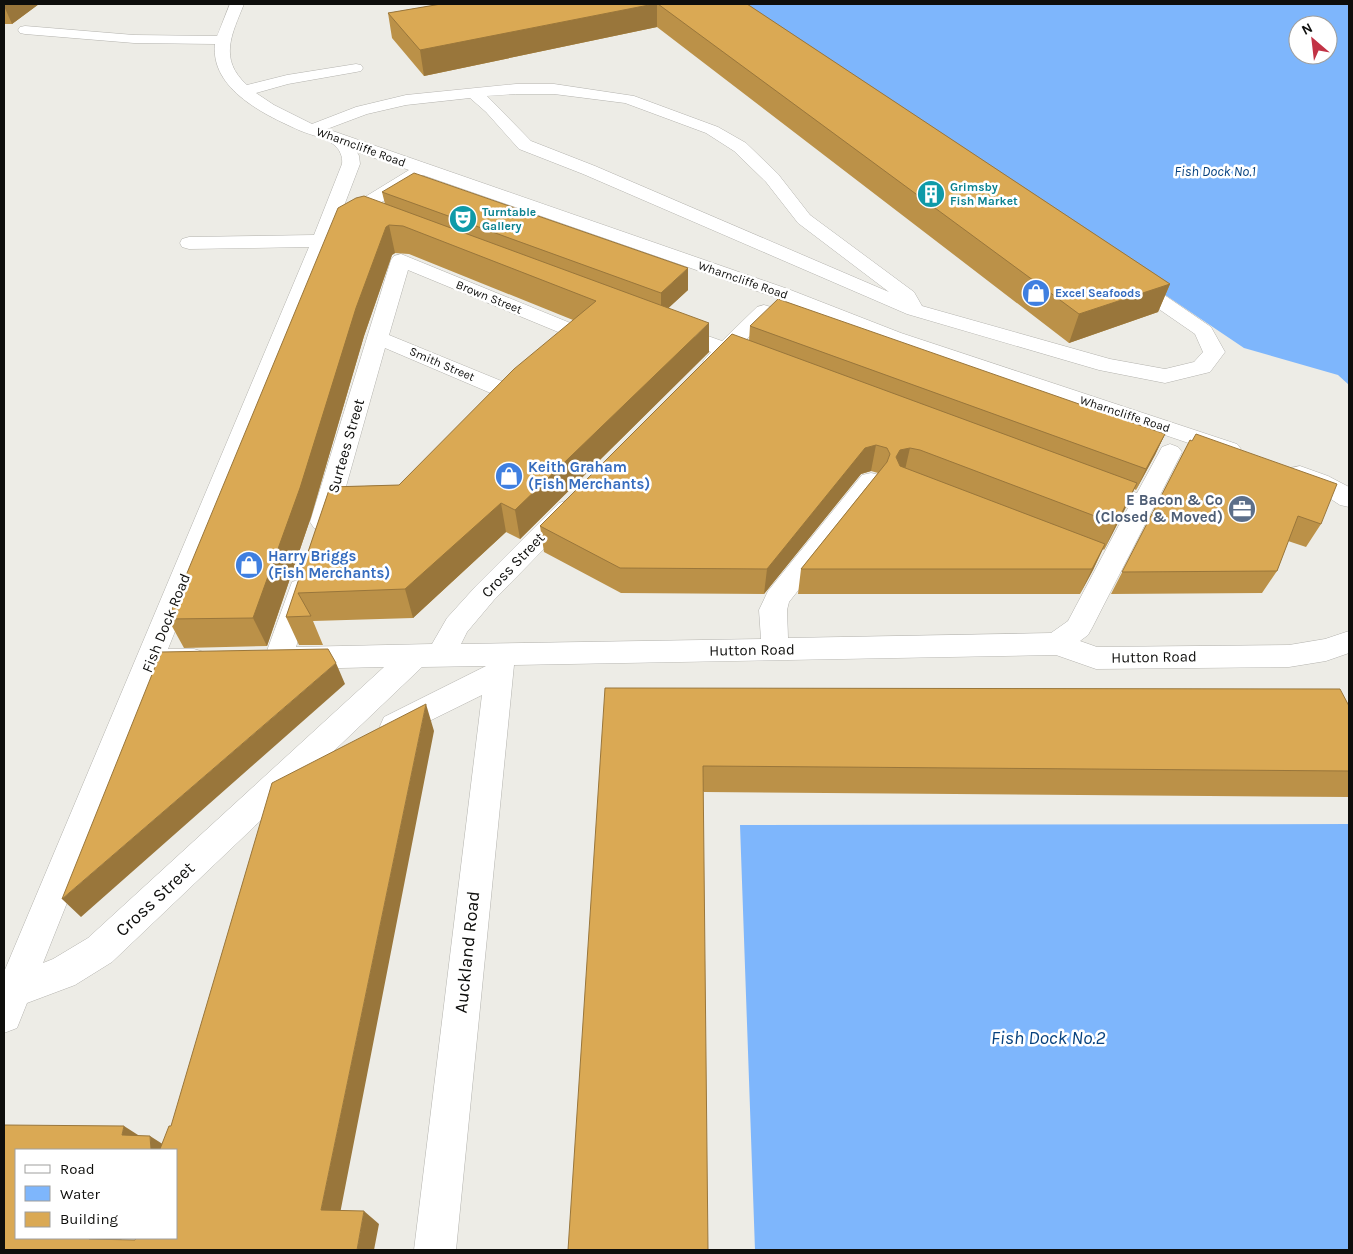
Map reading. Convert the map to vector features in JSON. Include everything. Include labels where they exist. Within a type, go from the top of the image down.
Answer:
[{"type":"street","name":"Wharncliffe Road","points":[[237,4],[222,51],[224,63],[231,77],[256,102],[313,129],[340,141],[782,293],[894,337],[1244,454]]},
{"type":"street","points":[[25,30],[134,39],[224,40]]},
{"type":"street","points":[[244,91],[287,80],[356,68]]},
{"type":"street","points":[[313,129],[362,110],[397,102],[473,93],[516,89],[554,90],[628,99],[712,130],[740,147],[772,178],[804,218],[906,296],[914,310],[949,332],[1062,393]]},
{"type":"street","points":[[473,93],[492,109],[525,145],[589,170],[914,310],[1107,365],[1165,376],[1202,367],[1214,352],[1204,331],[1114,269]]},
{"type":"street","name":"Fish Dock Road","points":[[9,1003],[324,236],[351,164],[350,156],[340,141]]},
{"type":"street","points":[[189,243],[324,236],[366,215],[422,169]]},
{"type":"street","name":"Brown Street","points":[[401,260],[578,332],[543,362]]},
{"type":"street","name":"Surtees Street","points":[[278,658],[313,554],[340,498],[377,337],[401,260]]},
{"type":"street","points":[[698,378],[764,310]]},
{"type":"street","points":[[652,322],[772,367]]},
{"type":"street","name":"Smith Street","points":[[377,337],[515,386],[488,411]]},
{"type":"street","points":[[1056,644],[1078,628],[1102,561],[1143,504],[1170,452]]},
{"type":"street","points":[[1281,467],[1318,480],[1344,495]]},
{"type":"street","points":[[1078,480],[1143,504]]},
{"type":"street","points":[[774,650],[772,610],[777,598],[871,481]]},
{"type":"street","name":"Cross Street","points":[[9,1003],[100,950],[281,783],[428,656],[485,593],[581,496]]},
{"type":"street","name":"Hutton Road","points":[[249,659],[428,656],[499,664],[774,650],[1056,644],[1096,658],[1289,656],[1326,650],[1349,642]]},
{"type":"street","points":[[150,661],[219,660]]},
{"type":"street","name":"Cross Street","points":[[281,783],[363,742],[499,664]]},
{"type":"street","name":"Auckland Road","points":[[435,1250],[499,664]]},
{"type":"street","points":[[249,812],[259,830],[254,849]]},
{"type":"water","name":"Fish Dock No.1","points":[[733,4],[1349,4],[1349,385],[1338,375],[1244,348]]},
{"type":"water","name":"Fish Dock No.2","points":[[1349,824],[1349,1250],[755,1250],[740,825]]},
{"type":"building","points":[[441,4],[654,4],[420,50],[388,13]]},
{"type":"building","points":[[658,4],[747,4],[1170,284],[1079,314]]},
{"type":"building","points":[[414,173],[688,268],[661,293],[382,192]]},
{"type":"building","points":[[364,196],[709,323],[515,510],[501,503],[405,589],[298,593],[311,616],[286,617],[330,487],[399,485],[514,369],[596,301],[403,226],[389,225],[386,227],[356,308],[300,488],[253,618],[168,619],[338,208],[356,198]]},
{"type":"building","points":[[778,299],[1165,434],[1146,469],[750,326]]},
{"type":"building","points":[[732,334],[1137,483],[1116,524],[920,450],[910,448],[900,450],[896,457],[900,466],[1105,544],[1092,569],[801,569],[887,462],[890,454],[887,448],[876,445],[865,448],[767,569],[620,568],[540,526]]},
{"type":"building","points":[[1196,434],[1337,484],[1321,524],[1298,516],[1277,571],[1122,572],[1190,440],[1192,441]]},
{"type":"building","points":[[328,649],[336,663],[62,899],[161,652]]},
{"type":"building","points":[[605,688],[1340,689],[1349,706],[1349,771],[703,766],[708,1250],[568,1250]]},
{"type":"building","points":[[426,704],[321,1210],[364,1211],[357,1250],[4,1250],[4,1125],[124,1126],[122,1135],[150,1136],[151,1149],[15,1149],[15,1239],[178,1239],[178,1149],[160,1149],[169,1126],[171,1126],[272,783]]},
{"type":"place","name":"Grimsby Fish Market","points":[[931,194]]},
{"type":"place","name":"Turntable Gallery","points":[[463,219]]},
{"type":"place","name":"Excel Seafoods","points":[[1036,293]]},
{"type":"place","name":"Keith Graham (Fish Merchants)","points":[[509,476]]},
{"type":"place","name":"E Bacon & Co (Closed & Moved)","points":[[1242,509]]},
{"type":"place","name":"Harry Briggs (Fish Merchants)","points":[[249,565]]}]
